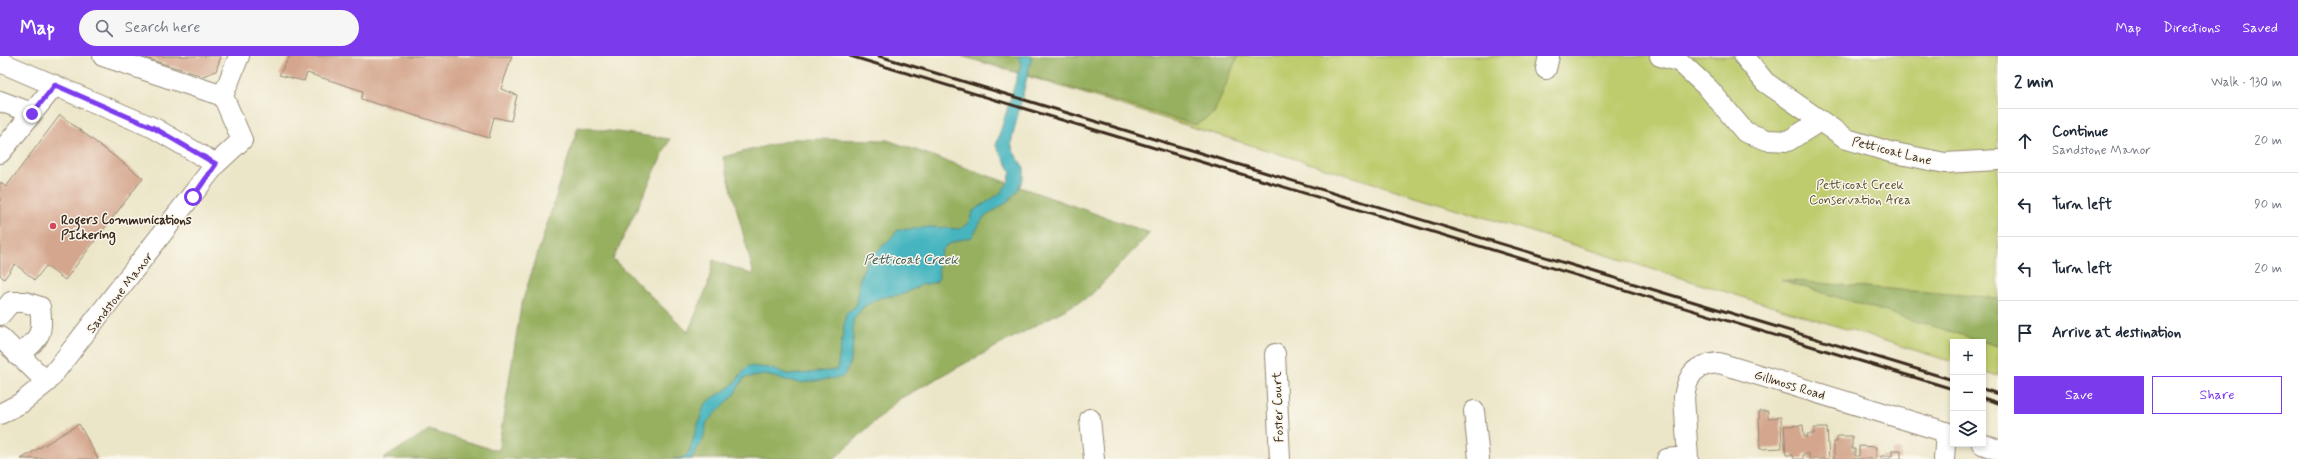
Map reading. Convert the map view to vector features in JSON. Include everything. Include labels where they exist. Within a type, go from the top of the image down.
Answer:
[{"type":"street","points":[[103,56],[223,96],[239,56]]},
{"type":"street","points":[[1660,56],[1680,62],[1709,88],[1745,132],[1767,140],[1788,141],[1820,121]]},
{"type":"street","name":"Petticoat Lane","points":[[1744,56],[1766,82],[1847,139],[1890,152],[1945,163],[1998,160]]},
{"type":"street","points":[[0,62],[154,128],[216,164]]},
{"type":"street","points":[[0,153],[55,85]]},
{"type":"street","name":"Sandstone Manor","points":[[0,414],[21,403],[47,382],[216,164],[242,140],[223,96]]},
{"type":"street","points":[[0,101],[32,114]]},
{"type":"street","points":[[0,315],[11,302],[25,302],[40,307],[42,324],[39,338],[18,356]]},
{"type":"street","points":[[0,337],[18,356],[47,382]]},
{"type":"street","name":"Foster Court","points":[[1275,354],[1280,459]]},
{"type":"street","name":"Gillmoss Road","points":[[1688,458],[1684,397],[1685,387],[1695,368],[1705,364],[1719,363],[1949,434],[1944,459]]},
{"type":"street","points":[[1474,411],[1479,459]]},
{"type":"street","points":[[1090,419],[1094,459]]},
{"type":"street","points":[[1986,446],[1998,450]]},
{"type":"street","points":[[1667,459],[1688,458]]},
{"type":"green space","name":"Petticoat Creek Conservation Area","points":[[962,56],[1998,56],[1998,376],[1986,372],[1986,339],[1950,339],[1950,361]]},
{"type":"green space","points":[[962,56],[1238,56],[1214,113],[1196,125]]},
{"type":"green space","points":[[578,127],[670,139],[613,259],[688,332],[708,285],[713,260],[754,275],[723,157],[794,139],[887,140],[1150,233],[1090,296],[899,399],[834,459],[383,459],[429,430],[498,451],[521,306]]},
{"type":"green space","points":[[1781,280],[1998,298],[1998,346],[1986,342],[1986,339],[1975,339]]},
{"type":"water","name":"Petticoat Creek","points":[[1018,56],[1032,56],[1011,143],[1013,151],[1024,168],[1024,177],[1017,191],[1007,202],[983,218],[972,237],[954,242],[944,248],[939,260],[939,278],[936,282],[921,285],[904,294],[879,298],[863,307],[853,320],[853,344],[849,366],[843,377],[800,383],[765,375],[744,378],[734,395],[707,422],[703,440],[691,459],[673,459],[683,458],[689,452],[704,406],[711,399],[731,386],[748,366],[769,368],[790,375],[837,370],[846,313],[856,306],[860,279],[864,267],[872,256],[898,230],[931,227],[960,229],[968,224],[973,211],[1001,193],[1009,181],[1011,171],[996,146],[1021,64]]},
{"type":"building","points":[[139,56],[221,56],[216,71],[203,76]]},
{"type":"building","points":[[290,56],[512,56],[501,89],[517,95],[511,121],[494,117],[489,138],[361,99],[363,91],[307,73],[304,81],[279,75]]},
{"type":"building","name":"Rogers Communications PIckering","points":[[60,115],[143,178],[65,280],[46,266],[35,280],[15,264],[4,279],[0,275],[0,182],[6,187]]},
{"type":"building","points":[[1759,411],[1768,411],[1768,418],[1781,417],[1782,448],[1760,449]]},
{"type":"building","points":[[79,424],[98,459],[21,459]]},
{"type":"building","points":[[1803,425],[1804,437],[1807,437],[1807,434],[1814,434],[1814,428],[1827,428],[1829,459],[1809,459],[1809,454],[1803,454],[1803,459],[1794,459],[1793,455],[1786,455],[1784,426]]},
{"type":"building","points":[[1837,436],[1852,436],[1852,449],[1855,449],[1855,456],[1859,456],[1859,446],[1876,447],[1876,459],[1834,459],[1834,442],[1837,442]]},
{"type":"building","points":[[1892,450],[1901,450],[1901,459],[1881,459],[1881,456],[1892,456]]},
{"type":"railway","points":[[850,56],[1950,388]]},
{"type":"railway","points":[[879,56],[1950,379]]},
{"type":"railway","points":[[1986,390],[1998,394]]},
{"type":"railway","points":[[1986,399],[1998,403]]},
{"type":"place","name":"Rogers Communications PIckering","points":[[53,226]]},
{"type":"route","points":[[32,114],[55,85],[154,128],[216,164],[193,197]]}]
